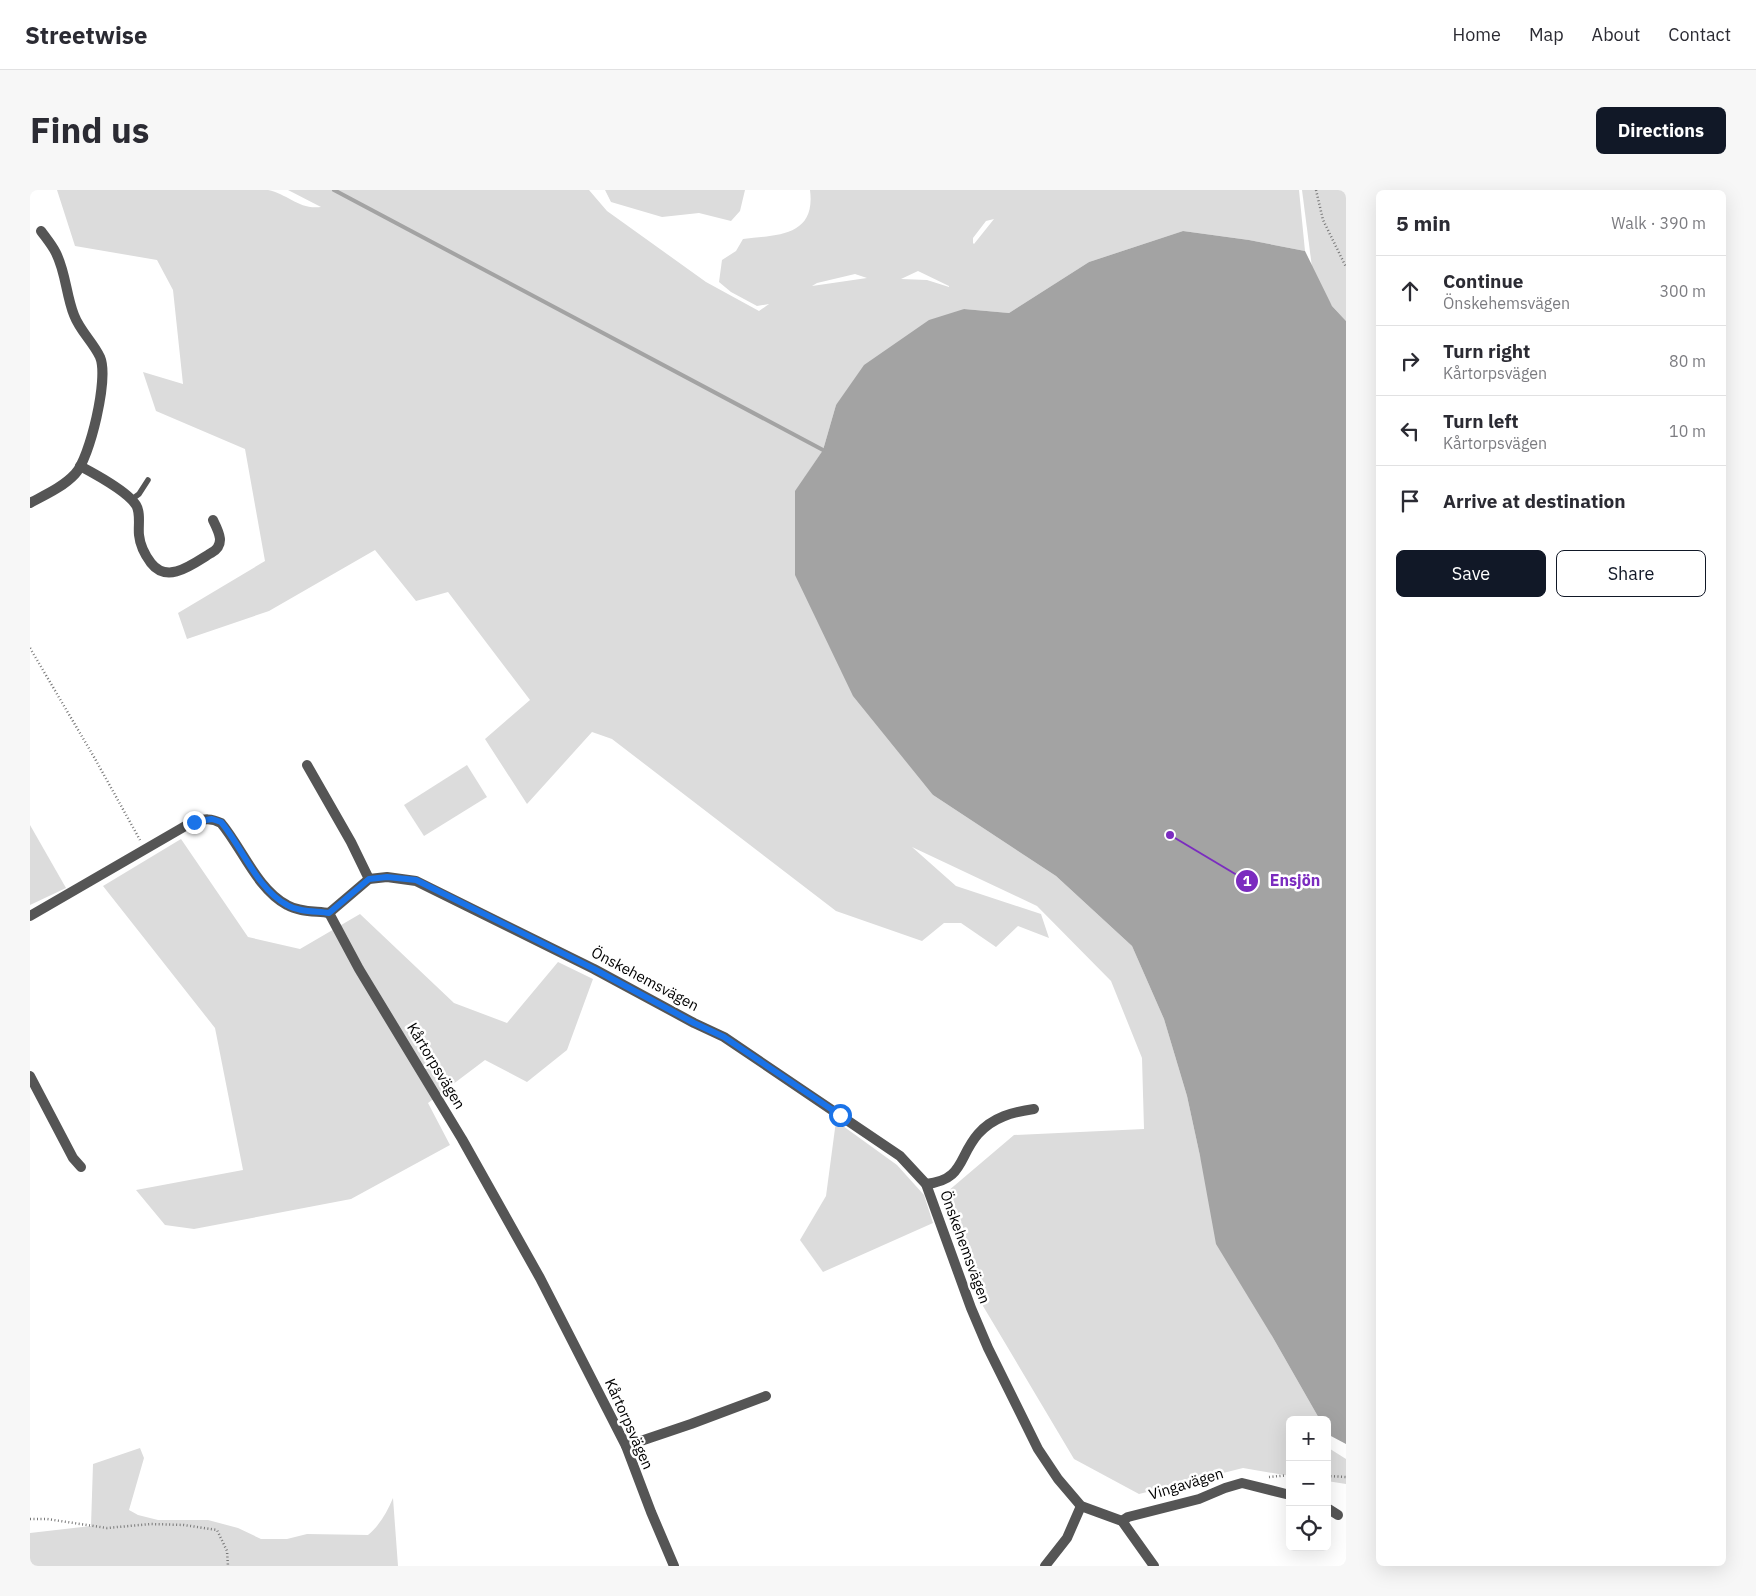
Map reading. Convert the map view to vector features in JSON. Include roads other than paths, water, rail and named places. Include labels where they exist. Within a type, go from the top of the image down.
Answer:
[{"type":"street","points":[[30,503],[63,484],[76,473],[80,466],[97,417],[102,367],[100,358],[78,326],[71,308],[64,275],[56,252],[41,231]]},
{"type":"street","points":[[80,466],[100,476],[137,506],[142,547],[155,567],[162,572],[172,573],[185,569],[216,550],[220,544],[220,534],[214,520]]},
{"type":"street","points":[[30,916],[194,822],[212,819],[221,822],[229,832],[269,891],[287,905],[301,910],[329,913],[369,879],[351,842],[307,765]]},
{"type":"street","name":"Önskehemsvägen","points":[[369,879],[387,877],[416,880],[594,969],[724,1037],[900,1156],[926,1184],[967,1299],[988,1348],[1038,1449],[1058,1479],[1081,1506],[1122,1521]]},
{"type":"street","name":"Kårtorpsvägen","points":[[329,913],[359,969],[462,1138],[540,1278],[626,1446],[674,1566]]},
{"type":"street","points":[[30,1076],[73,1158],[81,1167]]},
{"type":"street","points":[[926,1184],[938,1183],[948,1179],[955,1172],[971,1144],[986,1126],[1013,1112],[1034,1109]]},
{"type":"street","points":[[626,1446],[766,1396]]},
{"type":"street","name":"Vingavägen","points":[[1122,1521],[1199,1499],[1242,1483],[1286,1494]]},
{"type":"street","points":[[1045,1566],[1067,1538],[1081,1506]]},
{"type":"street","points":[[1331,1511],[1338,1515]]},
{"type":"street","points":[[1122,1521],[1154,1566]]},
{"type":"lane","points":[[131,500],[139,494],[148,480]]},
{"type":"waterway","points":[[334,190],[823,450]]},
{"type":"place","name":"Ensjön","points":[[1170,835]]}]
